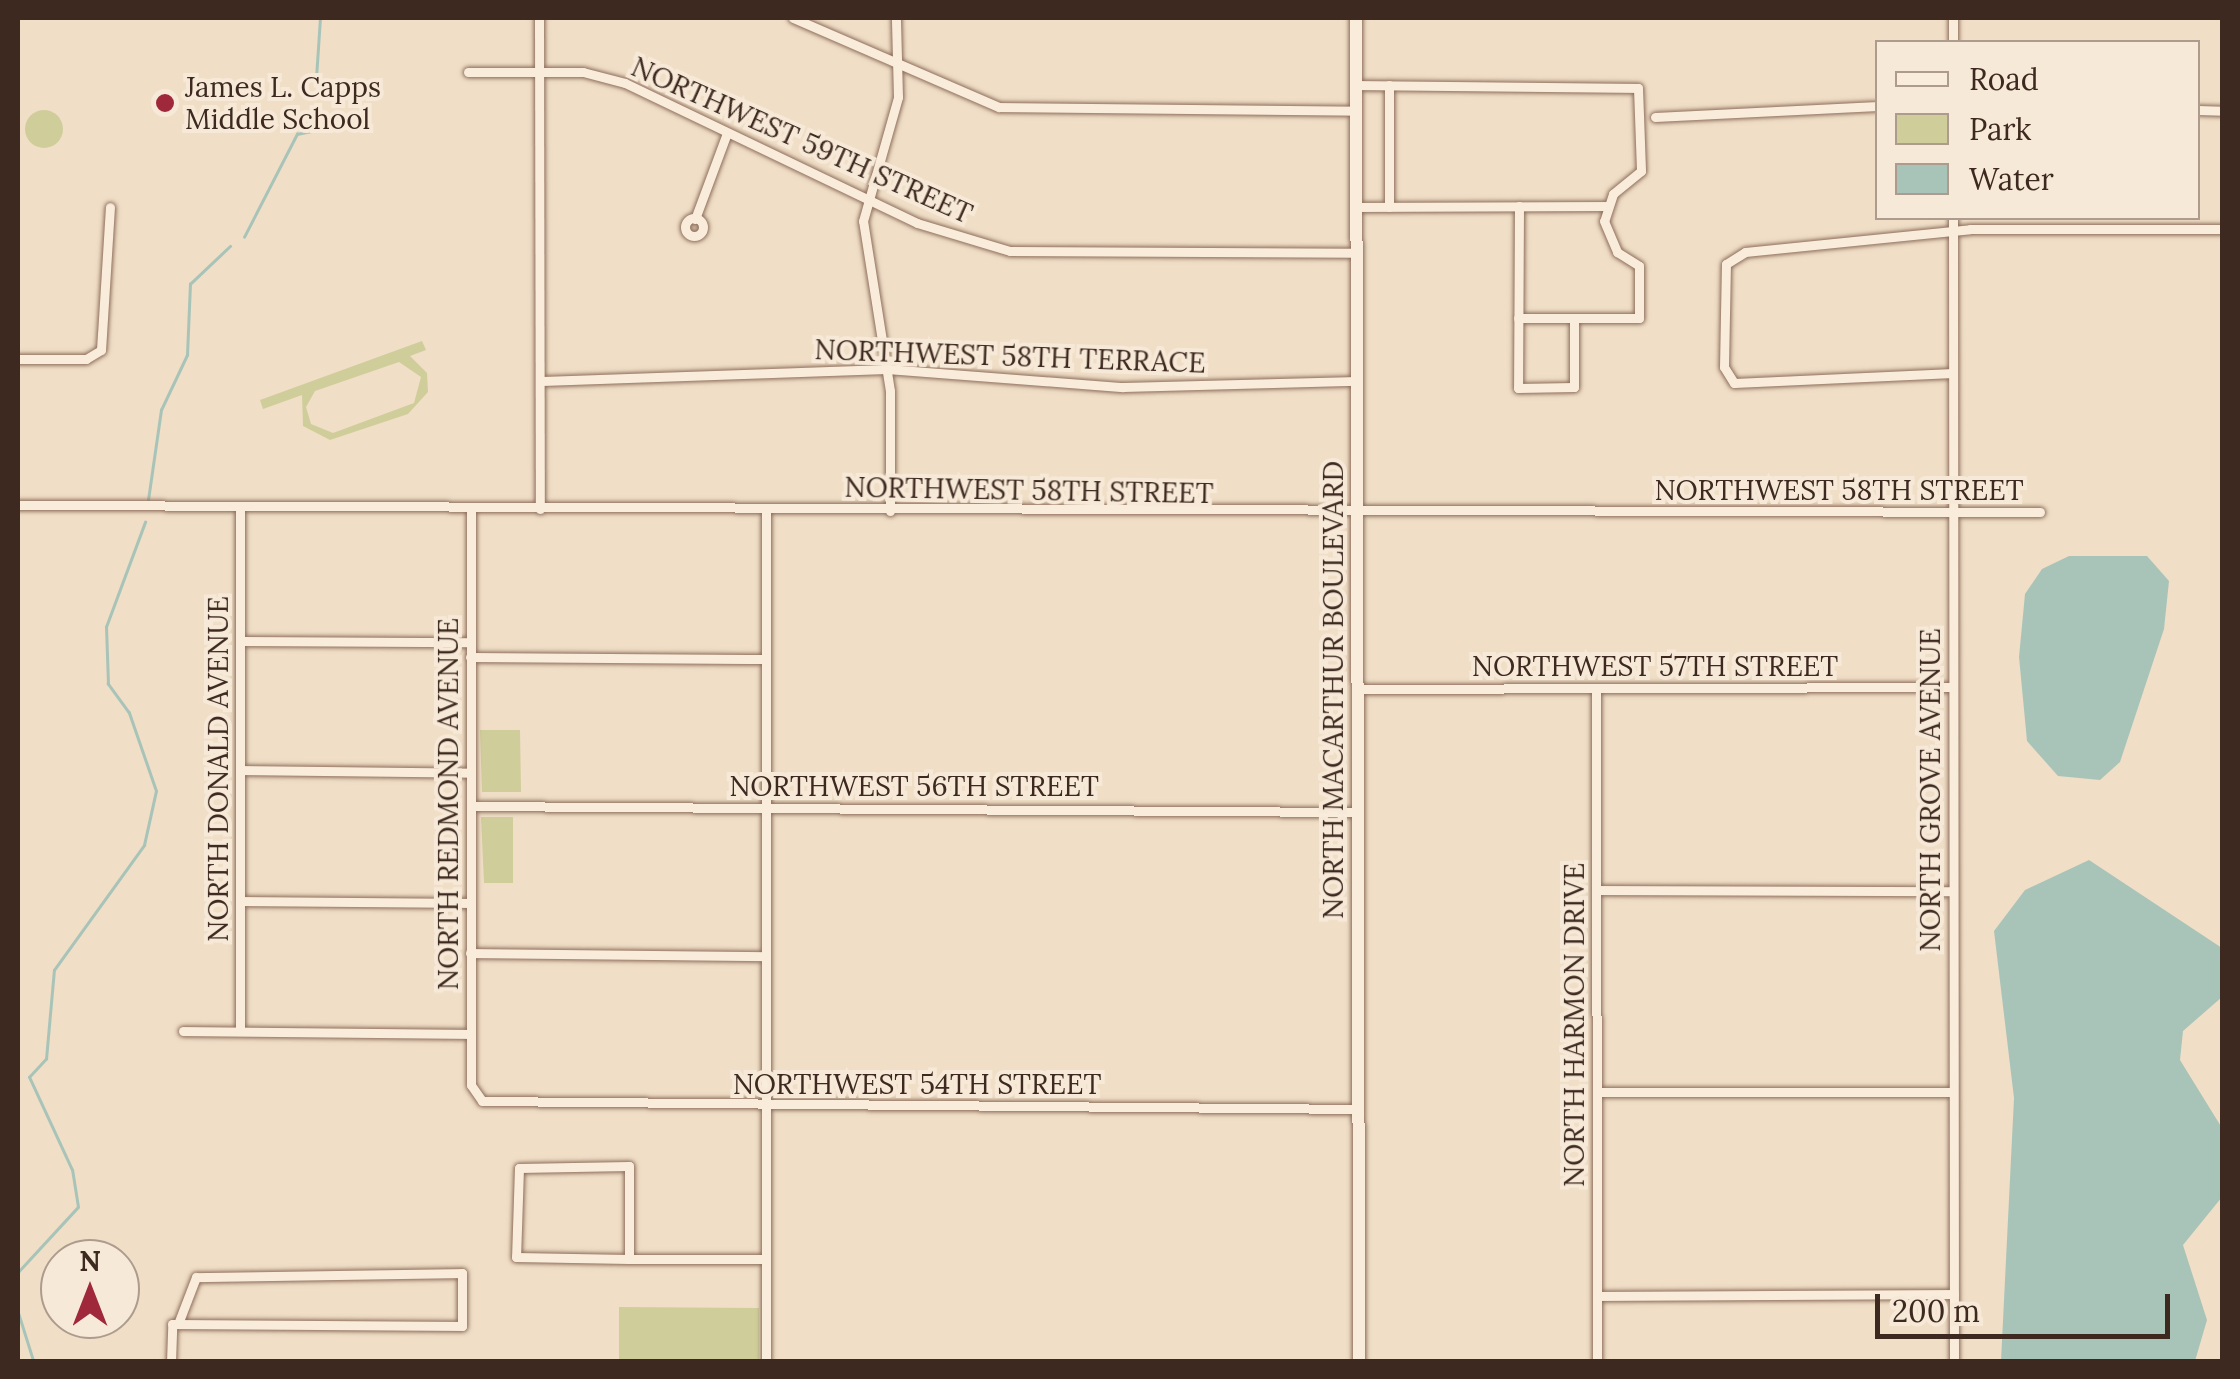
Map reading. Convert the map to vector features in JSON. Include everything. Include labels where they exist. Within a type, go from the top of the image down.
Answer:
[{"type":"main road","name":"NORTH MACARTHUR BOULEVARD","points":[[1356,18],[1359,1362]]},
{"type":"street","points":[[538,18],[540,509]]},
{"type":"street","points":[[793,18],[966,99],[1034,111],[1357,111]]},
{"type":"street","points":[[890,511],[887,369],[867,276],[866,200],[901,71],[896,18]]},
{"type":"street","name":"NORTHWEST 59TH STREET","points":[[468,72],[539,72],[625,83],[866,200],[954,236],[1048,256],[1356,252]]},
{"type":"street","points":[[1356,85],[1631,84],[1642,100],[1641,172],[1607,206],[1356,208]]},
{"type":"street","points":[[1389,85],[1389,207]]},
{"type":"street","points":[[1655,117],[1875,106]]},
{"type":"street","points":[[695,218],[727,133]]},
{"type":"street","points":[[1519,206],[1518,388],[1574,387],[1574,318]]},
{"type":"street","points":[[1518,318],[1638,318],[1640,266],[1610,241],[1607,206]]},
{"type":"street","points":[[18,359],[86,359],[101,350],[110,208]]},
{"type":"street","name":"NORTH GROVE AVENUE","points":[[1953,220],[1954,1362]]},
{"type":"street","points":[[1953,373],[1740,386],[1725,374],[1723,273],[1737,253],[1953,234],[2222,230]]},
{"type":"street","name":"NORTHWEST 58TH TERRACE","points":[[542,380],[887,369],[1122,387],[1357,382]]},
{"type":"street","name":"NORTHWEST 58TH STREET","points":[[18,505],[1357,514],[2040,512]]},
{"type":"street","name":"NORTH DONALD AVENUE","points":[[240,507],[240,1031]]},
{"type":"street","name":"NORTH REDMOND AVENUE","points":[[471,508],[470,953],[476,1097]]},
{"type":"street","points":[[766,510],[766,1362]]},
{"type":"street","points":[[241,641],[470,642]]},
{"type":"street","points":[[470,657],[766,659]]},
{"type":"street","name":"NORTHWEST 57TH STREET","points":[[1358,689],[1953,687]]},
{"type":"street","name":"NORTH HARMON DRIVE","points":[[1596,688],[1597,1362]]},
{"type":"street","points":[[241,770],[471,772]]},
{"type":"street","name":"NORTHWEST 56TH STREET","points":[[471,806],[1358,812]]},
{"type":"street","points":[[1596,890],[1953,890]]},
{"type":"street","points":[[241,901],[470,903]]},
{"type":"street","points":[[470,953],[766,956]]},
{"type":"street","points":[[183,1031],[471,1034]]},
{"type":"street","points":[[1597,1092],[1954,1092]]},
{"type":"street","name":"NORTHWEST 54TH STREET","points":[[476,1097],[766,1106],[1359,1108]]},
{"type":"street","points":[[628,1259],[629,1166],[518,1168],[516,1257],[628,1259],[766,1259]]},
{"type":"street","points":[[171,1362],[178,1324],[196,1277],[462,1273],[462,1326],[178,1324]]},
{"type":"street","points":[[1596,1296],[1954,1294]]},
{"type":"green space","points":[[44,110],[57,116],[63,129],[57,142],[44,148],[31,142],[25,129],[31,116]]},
{"type":"green space","points":[[422,341],[426,350],[410,356],[427,373],[428,392],[408,414],[330,440],[303,426],[302,395],[263,409],[260,400]],"holes":[[[399,362],[421,377],[414,403],[333,433],[311,424],[306,407],[315,391]]]},
{"type":"green space","points":[[480,730],[520,730],[521,792],[482,792]]},
{"type":"green space","points":[[481,817],[513,817],[513,883],[484,883]]},
{"type":"green space","points":[[619,1307],[759,1308],[759,1361],[619,1361]]},
{"type":"water","points":[[2069,556],[2147,556],[2169,581],[2164,629],[2120,762],[2100,780],[2058,776],[2027,741],[2019,657],[2025,594],[2042,569]]},
{"type":"water","points":[[2089,860],[2222,948],[2222,997],[2183,1031],[2180,1060],[2222,1128],[2222,1197],[2183,1245],[2207,1320],[2195,1361],[2001,1361],[2014,1098],[1994,931],[2025,890]]},
{"type":"waterway","points":[[316,78],[320,18]]},
{"type":"waterway","points":[[244,237],[297,134],[316,130],[321,118]]},
{"type":"waterway","points":[[148,500],[161,410],[187,355],[190,284],[230,246]]},
{"type":"waterway","points":[[18,1272],[78,1207],[72,1170],[29,1077],[46,1059],[54,970],[144,845],[156,791],[129,713],[108,684],[106,627],[145,522]]},
{"type":"waterway","points":[[18,1311],[34,1362]]},
{"type":"place","name":"James L. Capps Middle School","points":[[165,103]]}]
